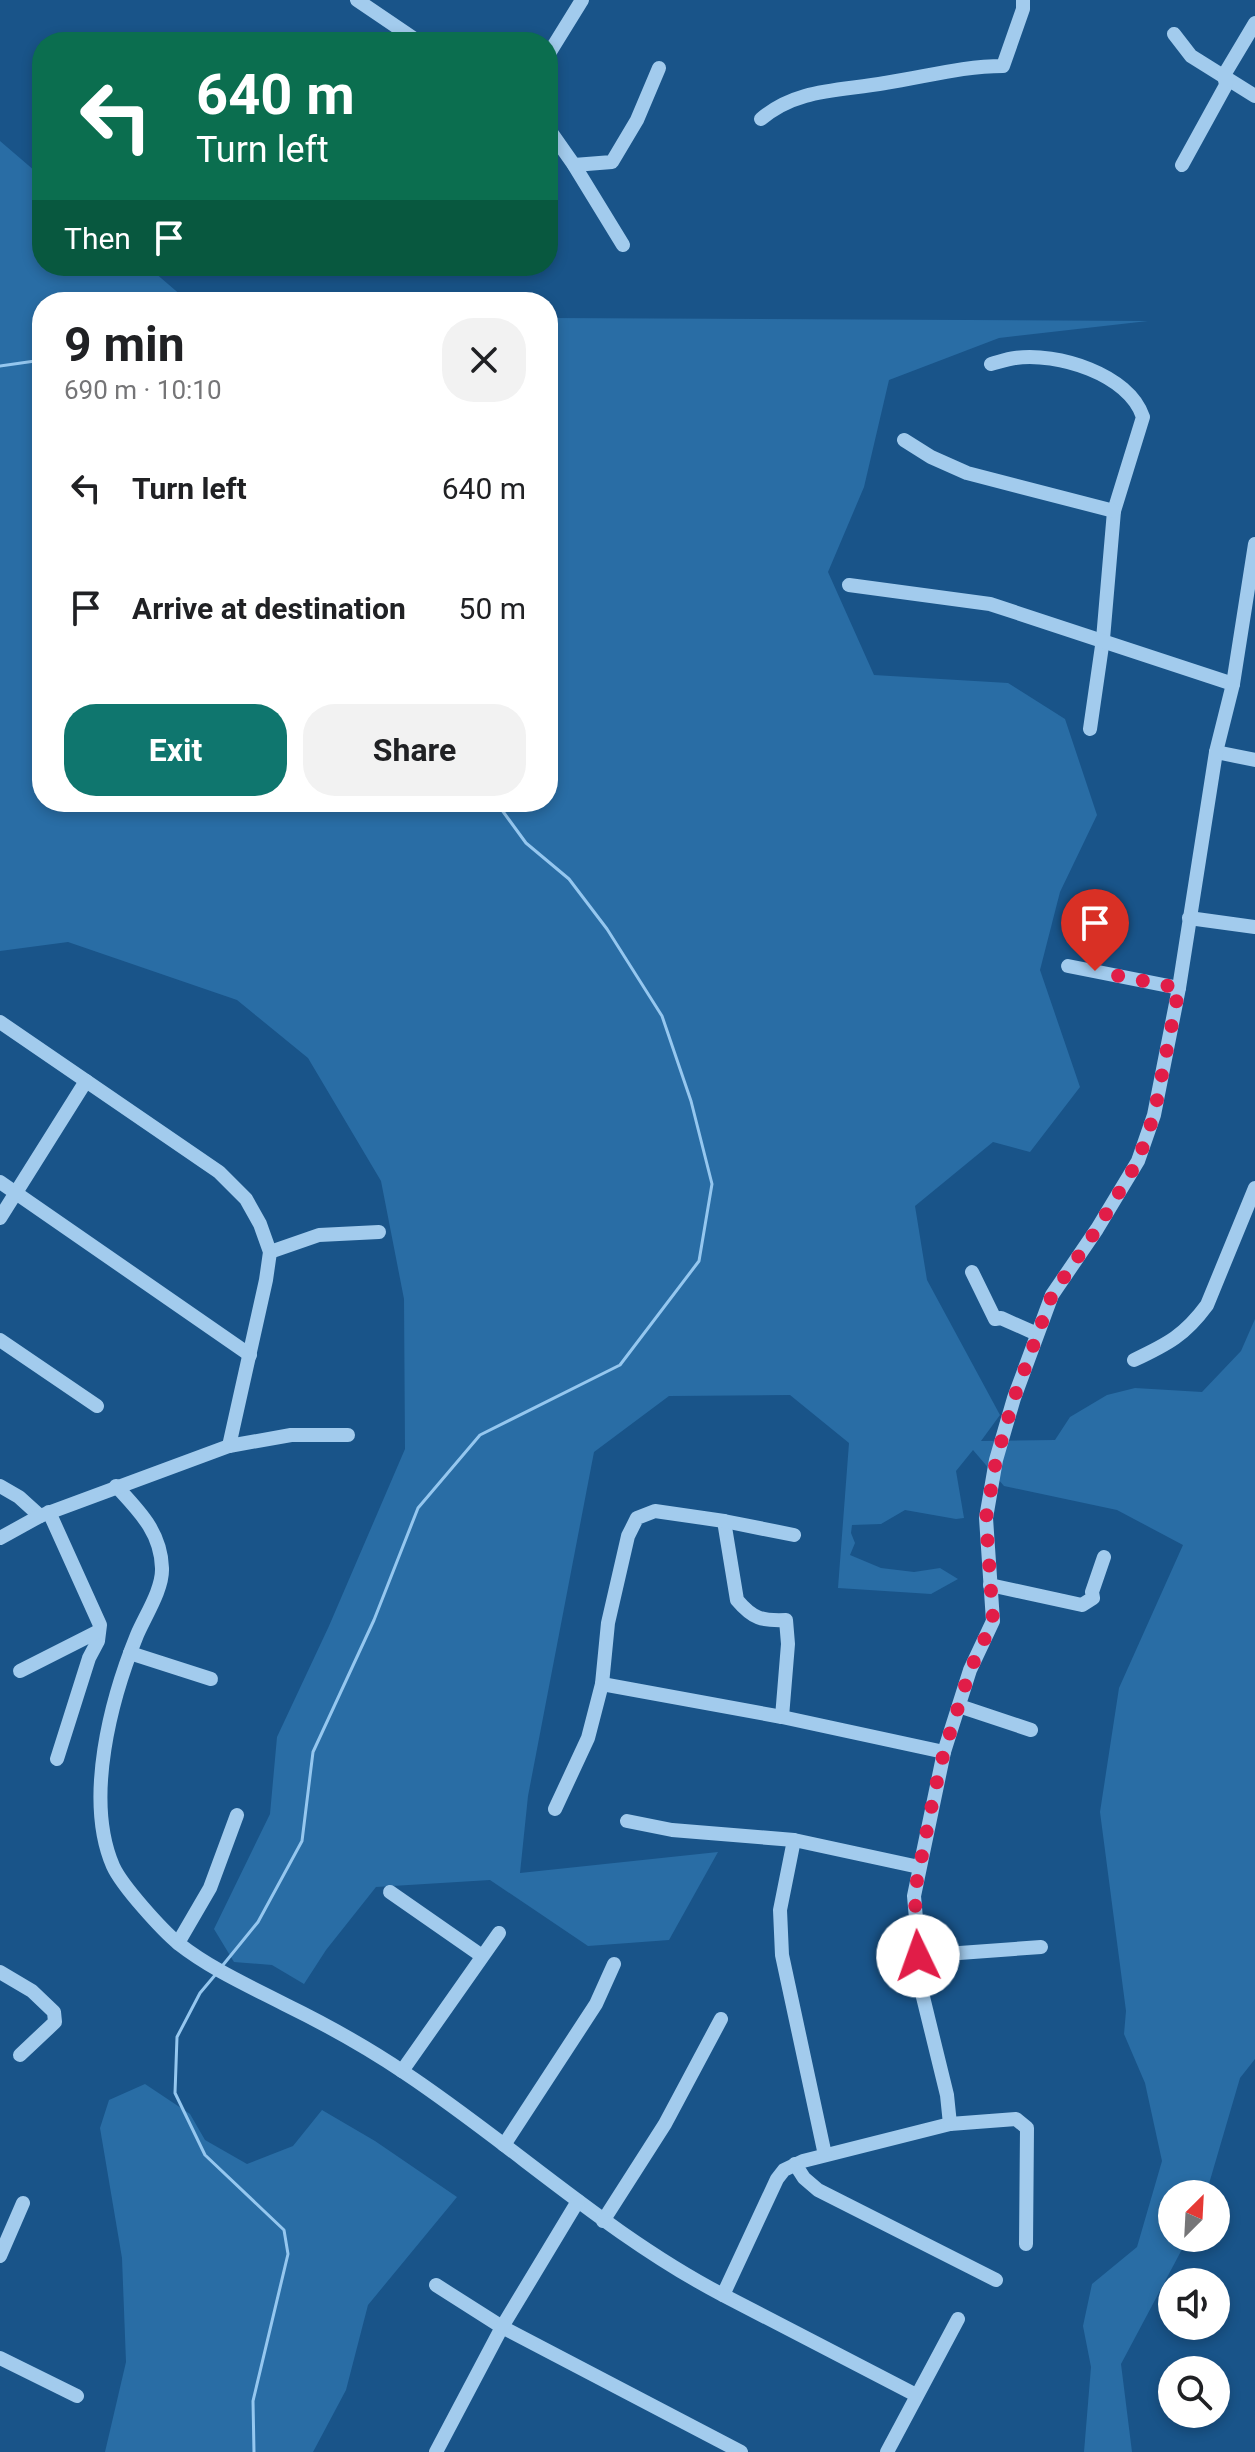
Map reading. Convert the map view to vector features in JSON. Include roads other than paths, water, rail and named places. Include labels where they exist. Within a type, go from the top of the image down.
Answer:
[{"type":"street","points":[[357,0],[403,32]]},
{"type":"street","points":[[558,39],[582,0]]},
{"type":"street","points":[[761,119],[773,109],[808,94],[975,66],[1003,66],[1023,9],[1023,0]]},
{"type":"street","points":[[1182,165],[1226,85],[1224,75],[1255,23]]},
{"type":"street","points":[[1174,34],[1191,56],[1255,96]]},
{"type":"street","points":[[574,165],[612,162],[637,120],[659,68]]},
{"type":"street","points":[[558,142],[623,245]]},
{"type":"street","points":[[991,364],[1017,358],[1044,358],[1111,377],[1130,392],[1140,406],[1143,417],[1114,511],[1103,639],[1090,729]]},
{"type":"street","points":[[904,440],[931,457],[967,473],[1114,511]]},
{"type":"street","points":[[950,2124],[947,2095],[923,1997],[914,1896],[944,1752],[970,1670],[993,1621],[986,1518],[996,1460],[1014,1398],[1052,1295],[1138,1161],[1154,1115],[1179,988],[1216,752],[1233,684],[1255,544]]},
{"type":"street","points":[[849,585],[990,604],[1233,684]]},
{"type":"street","points":[[1216,752],[1255,760]]},
{"type":"street","points":[[1189,918],[1255,927]]},
{"type":"street","points":[[1068,966],[1179,988]]},
{"type":"street","points":[[0,1022],[219,1172],[246,1199],[260,1224],[270,1252],[229,1446]]},
{"type":"street","points":[[0,1218],[86,1081]]},
{"type":"street","points":[[0,1182],[250,1355]]},
{"type":"street","points":[[1134,1360],[1175,1341],[1207,1305],[1255,1188]]},
{"type":"street","points":[[270,1252],[319,1235],[379,1232]]},
{"type":"street","points":[[972,1272],[995,1319],[1001,1318],[1037,1334]]},
{"type":"street","points":[[0,1340],[97,1406]]},
{"type":"street","points":[[0,1538],[45,1514],[229,1446],[291,1435],[348,1435]]},
{"type":"street","points":[[0,1486],[45,1514],[100,1625],[57,1759]]},
{"type":"street","points":[[116,1486],[156,1534],[163,1573],[130,1653],[114,1706],[103,1762],[102,1815],[106,1843],[114,1868],[128,1888],[178,1943],[227,1975],[287,2005],[402,2071],[603,2221],[686,2275],[916,2395]]},
{"type":"street","points":[[555,1809],[588,1738],[602,1684],[608,1623],[628,1536],[637,1518],[655,1511],[794,1535]]},
{"type":"street","points":[[724,1521],[737,1600],[763,1620],[786,1620],[788,1644],[782,1717]]},
{"type":"street","points":[[990,1585],[1082,1605],[1093,1598],[1092,1592],[1104,1557]]},
{"type":"street","points":[[20,1671],[99,1631]]},
{"type":"street","points":[[130,1653],[211,1679]]},
{"type":"street","points":[[602,1684],[782,1717],[944,1752]]},
{"type":"street","points":[[959,1706],[1031,1730]]},
{"type":"street","points":[[178,1943],[210,1888],[237,1815]]},
{"type":"street","points":[[627,1821],[672,1830],[794,1840],[919,1867]]},
{"type":"street","points":[[794,1840],[780,1910],[782,1955],[825,2155]]},
{"type":"street","points":[[390,1892],[482,1956]]},
{"type":"street","points":[[402,2071],[499,1933]]},
{"type":"street","points":[[918,1956],[1041,1947]]},
{"type":"street","points":[[504,2145],[596,2004],[614,1964]]},
{"type":"street","points":[[0,1972],[32,1991],[54,2012],[55,2022],[20,2055]]},
{"type":"street","points":[[603,2221],[665,2124],[721,2019]]},
{"type":"street","points":[[723,2295],[777,2179],[795,2164],[950,2124],[1016,2119],[1027,2128],[1026,2244]]},
{"type":"street","points":[[795,2164],[804,2178],[818,2190],[996,2280]]},
{"type":"street","points":[[443,2450],[502,2327],[578,2201]]},
{"type":"street","points":[[0,2256],[23,2203]]},
{"type":"street","points":[[436,2285],[502,2327],[741,2452]]},
{"type":"street","points":[[887,2452],[958,2319]]},
{"type":"street","points":[[0,2358],[77,2396]]},
{"type":"waterway","points":[[0,366],[32,361]]},
{"type":"waterway","points":[[223,1965],[258,1922],[302,1841],[313,1752],[374,1620],[418,1508],[480,1435],[620,1365],[699,1261],[712,1184],[691,1101],[662,1016],[607,929],[569,879],[526,843],[503,812]]},
{"type":"waterway","points":[[216,1974],[200,1993],[177,2037],[175,2093],[205,2155],[284,2230],[288,2254],[253,2401],[254,2452]]}]
